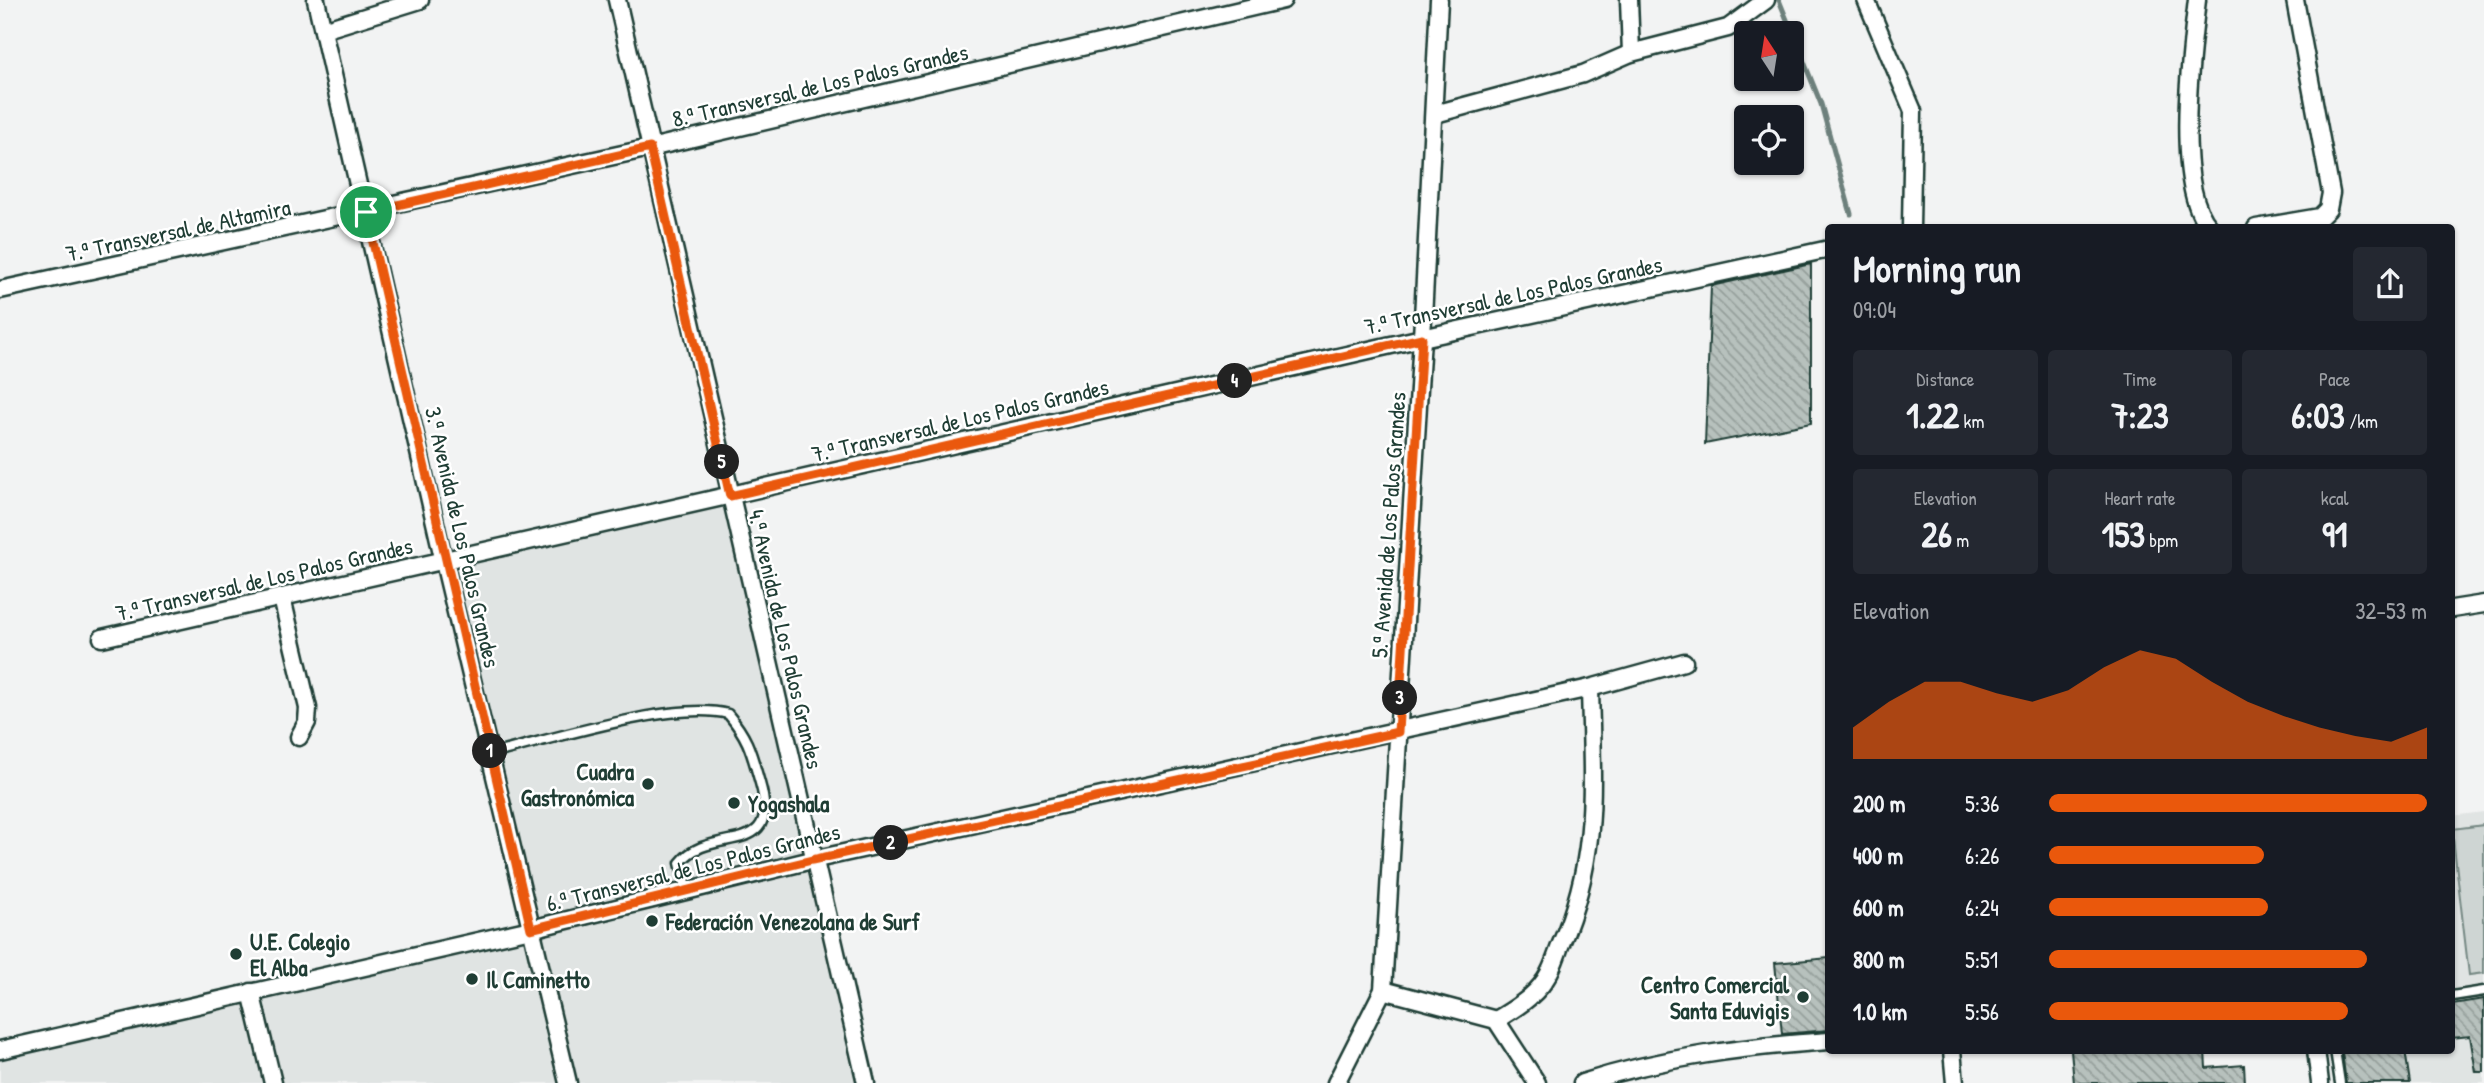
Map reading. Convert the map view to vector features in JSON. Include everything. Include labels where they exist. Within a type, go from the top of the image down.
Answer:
[{"type":"street","name":"3.ª Avenida de Los Palos Grandes","points":[[316,0],[444,562],[568,1083]]},
{"type":"street","points":[[323,30],[420,0]]},
{"type":"street","name":"4.ª Avenida de Los Palos Grandes","points":[[617,0],[812,860],[866,1083]]},
{"type":"street","name":"8.ª Transversal de Los Palos Grandes","points":[[366,212],[1283,0]]},
{"type":"street","name":"5.ª Avenida de Los Palos Grandes","points":[[1336,1083],[1383,990],[1435,114],[1439,0]]},
{"type":"street","points":[[1629,0],[1631,53]]},
{"type":"street","points":[[1435,114],[1583,74],[1631,53],[1728,28],[1766,0]]},
{"type":"street","points":[[1866,0],[1913,111],[1911,224]]},
{"type":"street","points":[[2197,0],[2189,75],[2191,179],[2207,224]]},
{"type":"street","points":[[2282,224],[2320,218],[2328,209],[2331,193],[2295,0]]},
{"type":"street","name":"7.ª Transversal de Altamira","points":[[0,290],[366,212]]},
{"type":"street","name":"7.ª Transversal de Los Palos Grandes","points":[[103,638],[1422,338],[1825,250]]},
{"type":"street","points":[[282,598],[307,708],[307,722],[299,737]]},
{"type":"street","points":[[2455,609],[2484,604]]},
{"type":"street","name":"6.ª Transversal de Los Palos Grandes","points":[[0,1050],[531,929],[812,860],[1590,688],[1684,662]]},
{"type":"street","points":[[1496,1020],[1517,1008],[1545,981],[1572,920],[1586,872],[1593,823],[1590,688]]},
{"type":"street","points":[[1383,990],[1496,1020],[1537,1083]]},
{"type":"street","points":[[251,992],[272,1083]]},
{"type":"street","points":[[1582,1083],[1683,1057],[1746,1046],[1825,1041]]},
{"type":"street","points":[[1952,1054],[1955,1083]]},
{"type":"street","points":[[2316,1054],[2320,1083]]},
{"type":"lane","points":[[491,754],[644,717],[698,711],[728,714],[747,737],[766,813],[761,827],[747,837],[688,852],[680,863],[687,892]]},
{"type":"lane","points":[[2455,996],[2484,991]]},
{"type":"lane","points":[[2336,1054],[2340,1083]]},
{"type":"shaded area","points":[[730,496],[867,1083],[0,1083],[0,1058],[123,1031],[531,929],[444,562]]},
{"type":"shaded area","points":[[2484,812],[2484,1083],[2333,1083],[2329,1054],[2455,1054],[2455,816]]},
{"type":"shaded area","points":[[2484,825],[2484,973],[2469,975],[2455,855],[2455,829]]},
{"type":"building","points":[[1811,264],[1811,423],[1705,444],[1711,286]]},
{"type":"building","name":"Centro Comercial Santa Eduvigis","points":[[1825,958],[1825,1030],[1782,1034],[1775,963]]},
{"type":"building","points":[[2484,999],[2484,1072],[2476,1072],[2470,1036],[2455,1038],[2455,1004]]},
{"type":"building","points":[[2071,1054],[2205,1054],[2206,1068],[2244,1065],[2245,1083],[2074,1083]]},
{"type":"building","points":[[2342,1054],[2406,1054],[2410,1083],[2346,1083]]},
{"type":"waterway","points":[[1779,0],[1821,104],[1851,214]]},
{"type":"place","name":"Cuadra Gastronómica","points":[[648,784]]},
{"type":"place","name":"Yogashala","points":[[734,803]]},
{"type":"place","name":"Federación Venezolana de Surf","points":[[652,921]]},
{"type":"place","name":"U.E. Colegio El Alba","points":[[236,954]]},
{"type":"place","name":"Il Caminetto","points":[[472,979]]},
{"type":"place","name":"Centro Comercial Santa Eduvigis","points":[[1803,997]]},
{"type":"route","points":[[650,148],[730,496],[1422,338],[1398,732],[812,860],[531,929],[444,562],[366,212],[650,148]]}]
